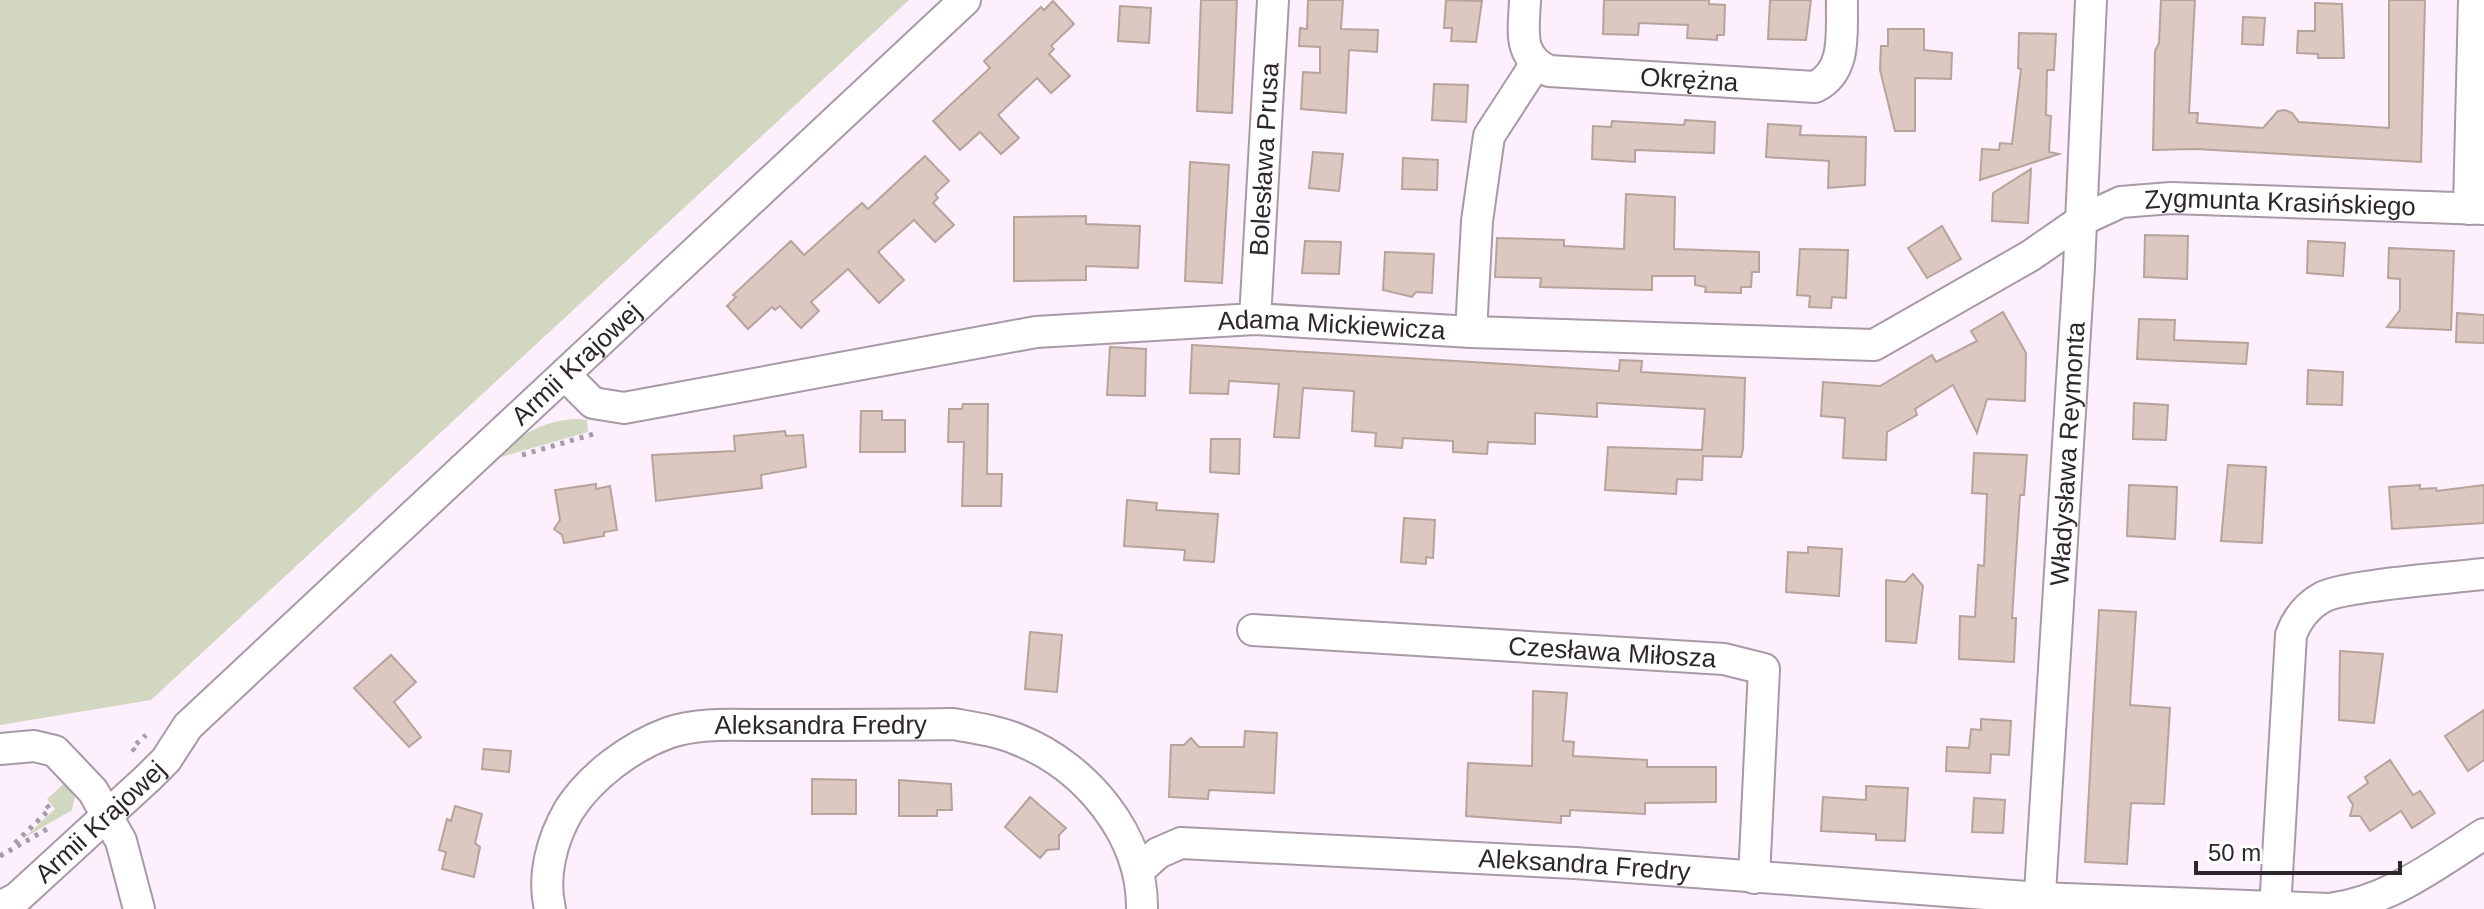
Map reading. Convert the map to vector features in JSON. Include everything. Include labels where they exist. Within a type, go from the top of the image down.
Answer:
[{"type":"street","name":"Armii Krajowej","points":[[0,907],[17,898],[103,806],[152,745],[188,726],[965,0]]},
{"type":"street","name":"Bolesława Prusa","points":[[1255,319],[1273,0]]},
{"type":"street","points":[[1471,332],[1484,159],[1498,118],[1535,65],[1524,49],[1525,0]]},
{"type":"street","name":"Okrężna","points":[[1535,65],[1565,73],[1815,87],[1831,77],[1837,67],[1842,0]]},
{"type":"street","name":"Władysława Reymonta","points":[[2039,903],[2082,220],[2091,0]]},
{"type":"street","points":[[2474,0],[2477,209]]},
{"type":"street","name":"Zygmunta Krasińskiego","points":[[2082,220],[2121,202],[2171,198],[2477,209]]},
{"type":"street","name":"Adama Mickiewicza","points":[[565,375],[593,403],[624,408],[1036,332],[1255,319],[1471,332],[1874,345],[2030,256],[2082,220]]},
{"type":"street","points":[[2275,909],[2291,635],[2296,624],[2313,605],[2335,593],[2484,574]]},
{"type":"street","name":"Czesława Miłosza","points":[[1253,630],[1724,659],[1764,669],[1754,878]]},
{"type":"street","name":"Aleksandra Fredry","points":[[550,909],[546,895],[549,860],[560,826],[577,799],[636,748],[669,733],[714,726],[953,724],[991,730],[1022,740],[1064,766],[1095,794],[1116,819],[1138,871],[1142,909]]},
{"type":"street","points":[[0,749],[34,746],[55,751],[103,806],[121,841],[139,909]]},
{"type":"street","name":"Armii Krajowej","points":[[2,873],[103,806]]},
{"type":"street","name":"Aleksandra Fredry","points":[[1138,871],[1158,853],[1181,843],[1575,863],[2039,903],[2329,909],[2372,900],[2399,889],[2484,834]]},
{"type":"path","points":[[20,858],[16,846],[50,809],[44,802]]},
{"type":"green space","points":[[0,0],[909,0],[151,700],[0,725]]},
{"type":"green space","points":[[587,420],[588,432],[494,459],[532,430],[553,422]]},
{"type":"green space","points":[[67,781],[75,796],[72,810],[24,838],[55,809],[47,799]]},
{"type":"building","points":[[1201,0],[1237,0],[1232,113],[1197,111]]},
{"type":"building","points":[[1308,0],[1343,0],[1341,29],[1378,30],[1377,52],[1349,50],[1346,113],[1301,109],[1303,72],[1320,73],[1320,47],[1299,46],[1300,28],[1307,29]]},
{"type":"building","points":[[1446,0],[1482,1],[1476,42],[1451,41],[1452,28],[1444,28]]},
{"type":"building","points":[[1604,0],[1709,0],[1709,4],[1725,5],[1724,35],[1717,35],[1717,40],[1687,38],[1688,25],[1639,23],[1638,35],[1603,34]]},
{"type":"building","points":[[1770,0],[1811,0],[1806,40],[1768,39]]},
{"type":"building","points":[[2161,0],[2195,0],[2189,113],[2198,113],[2197,123],[2263,128],[2278,111],[2285,110],[2299,122],[2389,128],[2389,0],[2425,0],[2421,162],[2196,149],[2153,150],[2155,51],[2159,43]]},
{"type":"building","points":[[1053,1],[1074,24],[1051,46],[1054,49],[1049,54],[1070,76],[1051,93],[1037,78],[998,115],[1019,138],[1001,154],[980,132],[960,150],[933,121],[990,68],[984,61],[1041,7],[1044,10]]},
{"type":"building","points":[[2315,3],[2342,4],[2344,58],[2318,58],[2318,54],[2297,53],[2298,31],[2315,31]]},
{"type":"building","points":[[1120,6],[1151,8],[1149,43],[1118,41]]},
{"type":"building","points":[[2243,17],[2265,18],[2263,45],[2242,44]]},
{"type":"building","points":[[1888,29],[1924,29],[1924,50],[1952,53],[1951,79],[1915,78],[1915,131],[1895,131],[1880,70],[1881,46],[1888,46]]},
{"type":"building","points":[[2019,33],[2056,34],[2054,70],[2047,70],[2046,115],[2051,116],[2049,152],[2059,154],[1980,180],[1982,149],[1999,150],[2000,143],[2012,144],[2021,69],[2018,68]]},
{"type":"building","points":[[1434,84],[1468,85],[1466,122],[1432,120]]},
{"type":"building","points":[[1685,120],[1715,122],[1714,153],[1635,150],[1635,162],[1592,159],[1593,126],[1611,127],[1612,121],[1684,125]]},
{"type":"building","points":[[1768,124],[1801,126],[1800,135],[1866,137],[1865,185],[1828,188],[1829,161],[1766,157]]},
{"type":"building","points":[[1313,152],[1343,154],[1339,191],[1309,188]]},
{"type":"building","points":[[925,156],[949,181],[935,194],[938,198],[933,203],[954,225],[935,242],[914,220],[878,252],[904,280],[879,303],[848,269],[811,302],[819,311],[801,328],[780,306],[775,310],[772,307],[748,329],[727,306],[736,297],[733,295],[791,241],[804,255],[862,203],[868,209]]},
{"type":"building","points":[[1403,158],[1438,160],[1437,190],[1402,189]]},
{"type":"building","points":[[1190,162],[1229,165],[1222,283],[1185,281]]},
{"type":"building","points":[[2031,169],[2028,223],[1992,221],[1993,193]]},
{"type":"building","points":[[1626,194],[1675,197],[1674,249],[1759,252],[1759,272],[1752,272],[1751,287],[1741,287],[1741,293],[1705,292],[1706,287],[1695,285],[1695,276],[1652,276],[1652,290],[1540,287],[1541,278],[1495,277],[1497,238],[1564,240],[1564,246],[1624,249]]},
{"type":"building","points":[[1086,216],[1086,224],[1140,226],[1138,268],[1086,266],[1086,280],[1014,281],[1014,217]]},
{"type":"building","points":[[1942,226],[1961,259],[1927,278],[1908,248]]},
{"type":"building","points":[[2145,235],[2188,236],[2187,279],[2144,277]]},
{"type":"building","points":[[1305,241],[1341,242],[1339,274],[1302,273]]},
{"type":"building","points":[[2308,241],[2345,243],[2343,276],[2307,273]]},
{"type":"building","points":[[2389,248],[2454,251],[2451,330],[2387,327],[2400,310],[2400,279],[2388,278]]},
{"type":"building","points":[[1800,249],[1848,250],[1846,298],[1832,297],[1831,308],[1809,307],[1810,296],[1797,295]]},
{"type":"building","points":[[1385,252],[1434,254],[1432,293],[1416,292],[1412,297],[1383,290]]},
{"type":"building","points":[[2003,312],[2026,353],[2025,401],[1987,399],[1977,433],[1953,385],[1915,409],[1917,415],[1887,432],[1886,460],[1843,458],[1845,418],[1821,416],[1823,382],[1880,386],[1932,355],[1936,362],[1977,341],[1971,331]]},
{"type":"building","points":[[2457,313],[2484,315],[2484,343],[2456,342]]},
{"type":"building","points":[[2139,319],[2175,320],[2174,340],[2248,343],[2246,364],[2137,359]]},
{"type":"building","points":[[1192,345],[1619,371],[1620,360],[1642,361],[1641,372],[1745,378],[1743,449],[1741,457],[1703,456],[1702,480],[1677,479],[1676,494],[1605,490],[1608,447],[1702,450],[1705,409],[1597,403],[1597,417],[1535,413],[1535,444],[1488,442],[1487,454],[1453,452],[1453,441],[1403,438],[1402,448],[1375,446],[1376,433],[1352,431],[1354,391],[1303,388],[1299,438],[1274,437],[1279,384],[1229,381],[1228,394],[1190,393]]},
{"type":"building","points":[[1110,347],[1146,349],[1145,396],[1107,395]]},
{"type":"building","points":[[2308,370],[2343,372],[2342,405],[2307,404]]},
{"type":"building","points":[[2134,403],[2168,405],[2166,440],[2133,439]]},
{"type":"building","points":[[963,404],[988,404],[987,474],[1002,474],[1001,506],[962,506],[964,442],[948,442],[949,409],[962,409]]},
{"type":"building","points":[[861,411],[882,411],[882,420],[905,420],[905,452],[860,452]]},
{"type":"building","points":[[785,431],[786,436],[803,435],[806,467],[761,475],[762,488],[656,501],[652,455],[735,451],[734,436]]},
{"type":"building","points":[[1211,439],[1240,439],[1239,474],[1210,472]]},
{"type":"building","points":[[1974,453],[2027,455],[2024,495],[2020,495],[2012,618],[2016,618],[2014,662],[1959,659],[1960,616],[1975,617],[1978,565],[1984,566],[1987,494],[1972,493]]},
{"type":"building","points":[[2228,465],[2266,467],[2262,543],[2221,541]]},
{"type":"building","points":[[596,484],[596,489],[610,486],[617,530],[604,532],[604,536],[564,543],[562,535],[554,529],[560,520],[555,490]]},
{"type":"building","points":[[2129,485],[2177,487],[2175,539],[2127,536]]},
{"type":"building","points":[[2420,485],[2420,489],[2436,488],[2437,491],[2484,485],[2484,523],[2392,529],[2389,487]]},
{"type":"building","points":[[1127,500],[1157,503],[1156,510],[1218,514],[1214,562],[1184,560],[1185,550],[1124,546]]},
{"type":"building","points":[[1404,518],[1435,520],[1433,558],[1426,557],[1426,564],[1401,562]]},
{"type":"building","points":[[1808,547],[1842,549],[1839,596],[1786,592],[1788,552],[1808,553]]},
{"type":"building","points":[[1913,574],[1923,586],[1916,643],[1886,641],[1886,580],[1905,582]]},
{"type":"building","points":[[2099,610],[2136,612],[2130,705],[2170,708],[2164,804],[2131,803],[2127,864],[2085,862]]},
{"type":"building","points":[[1030,632],[1062,635],[1057,692],[1025,689]]},
{"type":"building","points":[[2340,651],[2383,654],[2374,723],[2339,720]]},
{"type":"building","points":[[391,655],[416,682],[394,702],[421,737],[409,747],[354,688]]},
{"type":"building","points":[[1533,691],[1567,693],[1563,741],[1574,742],[1573,756],[1647,760],[1647,767],[1716,767],[1716,802],[1645,803],[1645,814],[1570,810],[1570,816],[1561,816],[1561,823],[1466,816],[1468,763],[1532,766]]},
{"type":"building","points":[[2484,710],[2484,760],[2468,771],[2445,736]]},
{"type":"building","points":[[1981,719],[2011,721],[2009,755],[1991,754],[1990,773],[1946,771],[1947,747],[1969,748],[1971,729],[1981,730]]},
{"type":"building","points":[[1245,731],[1277,733],[1274,793],[1209,790],[1208,799],[1169,797],[1171,745],[1184,745],[1191,738],[1199,747],[1244,747]]},
{"type":"building","points":[[484,749],[511,751],[509,772],[482,769]]},
{"type":"building","points":[[2390,760],[2413,795],[2420,791],[2435,813],[2412,828],[2401,811],[2370,831],[2360,816],[2350,816],[2353,805],[2348,797],[2368,783],[2365,777]]},
{"type":"building","points":[[812,779],[856,780],[856,814],[812,814]]},
{"type":"building","points":[[899,780],[951,784],[952,810],[937,810],[937,816],[899,816]]},
{"type":"building","points":[[1866,786],[1908,788],[1905,841],[1876,840],[1876,834],[1821,831],[1823,797],[1866,800]]},
{"type":"building","points":[[1030,797],[1066,828],[1059,835],[1059,849],[1047,850],[1040,858],[1005,827]]},
{"type":"building","points":[[1974,798],[2005,800],[2003,833],[1972,832]]},
{"type":"building","points":[[455,806],[482,814],[475,843],[480,847],[474,877],[442,869],[446,852],[439,850],[447,819],[451,821]]}]
